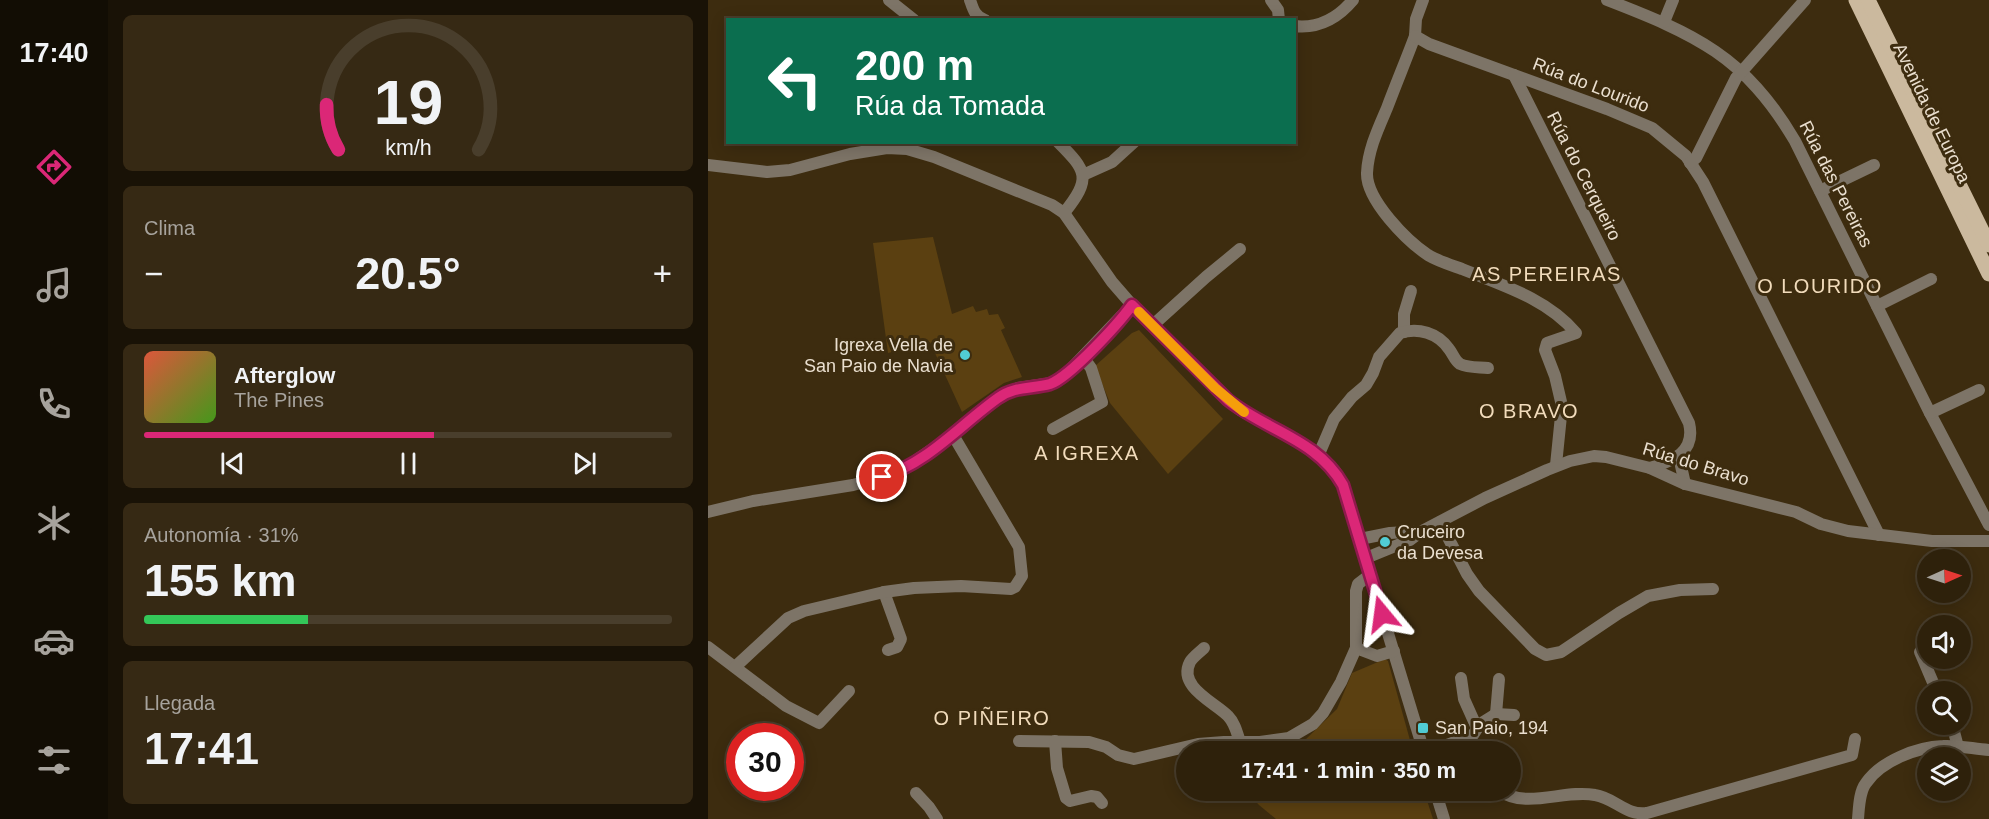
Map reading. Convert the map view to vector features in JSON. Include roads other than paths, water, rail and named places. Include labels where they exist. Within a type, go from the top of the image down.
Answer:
[{"type":"main road","name":"Avenida de Europa","points":[[1856,0],[1989,274]]},
{"type":"main road","name":"Avenida de Europa","points":[[1868,0],[1989,245]]},
{"type":"street","points":[[889,0],[912,18]]},
{"type":"street","points":[[970,0],[979,18]]},
{"type":"street","points":[[1271,0],[1278,10],[1279,18]]},
{"type":"street","points":[[1296,26],[1319,25],[1331,20],[1353,0]]},
{"type":"street","points":[[1423,0],[1416,19],[1415,36],[1370,149],[1367,175],[1372,195],[1405,235],[1429,256],[1509,288],[1539,303],[1564,319],[1576,333],[1547,343],[1545,350],[1555,376],[1562,406],[1556,465]]},
{"type":"street","name":"Rúa das Pereiras","points":[[1607,0],[1664,22],[1700,41],[1742,70],[1782,118],[1988,524]]},
{"type":"street","points":[[1664,22],[1673,0]]},
{"type":"street","points":[[1690,163],[1696,158],[1742,70],[1805,0]]},
{"type":"street","name":"Rúa do Lourido","points":[[1415,36],[1429,44],[1607,109],[1652,129],[1686,156],[1703,182],[1879,536]]},
{"type":"street","name":"Rúa do Cerqueiro","points":[[1514,75],[1689,423],[1691,438],[1682,453],[1681,466],[1685,484]]},
{"type":"street","points":[[1060,144],[1079,163],[1083,175],[1081,187],[1064,213]]},
{"type":"street","points":[[1083,175],[1112,162],[1132,144]]},
{"type":"street","points":[[708,165],[767,172],[790,170],[850,154],[887,148],[907,149],[934,157],[1041,201],[1064,213],[1112,282],[1215,388],[1240,410],[1319,454],[1335,471],[1343,485],[1423,741]]},
{"type":"street","points":[[1820,191],[1874,165]]},
{"type":"street","points":[[1153,325],[1206,276],[1240,249]]},
{"type":"street","points":[[1877,306],[1931,279]]},
{"type":"street","points":[[1404,332],[1404,314],[1411,291]]},
{"type":"street","points":[[708,512],[753,501],[853,484],[890,475],[914,463],[953,435],[1000,396],[1018,388],[1052,383],[1068,372],[1132,305]]},
{"type":"street","points":[[1319,454],[1334,419],[1352,397],[1366,385],[1379,357],[1390,343],[1404,332],[1419,331],[1436,335],[1457,362],[1464,366],[1488,368]]},
{"type":"street","points":[[1053,429],[1102,402],[1091,368],[1083,357]]},
{"type":"street","points":[[1930,413],[1979,390]]},
{"type":"street","points":[[735,667],[795,614],[884,592],[946,586],[1011,589],[1019,582],[1022,569],[1019,548],[953,435]]},
{"type":"street","points":[[1650,468],[1670,461],[1682,453]]},
{"type":"street","name":"Rúa do Bravo","points":[[1366,558],[1410,540],[1422,531],[1485,498],[1556,465],[1594,456],[1650,468],[1685,484],[1796,512],[1821,524],[1879,536],[1932,541],[1989,542]]},
{"type":"street","points":[[1440,522],[1467,574],[1479,591],[1535,649],[1546,655],[1561,652],[1648,596],[1671,591],[1713,589]]},
{"type":"street","points":[[1971,540],[1983,533],[1988,524]]},
{"type":"street","name":"Rúa do Bravo","points":[[1360,539],[1390,533],[1422,531]]},
{"type":"street","points":[[1275,741],[1289,738],[1313,724],[1331,702],[1356,648],[1358,584],[1371,574]]},
{"type":"street","points":[[884,592],[901,639],[897,647],[888,650]]},
{"type":"street","points":[[708,647],[786,706],[819,723],[849,691]]},
{"type":"street","points":[[1204,648],[1191,661],[1188,671],[1193,686],[1200,695],[1228,716],[1234,724],[1240,741]]},
{"type":"street","points":[[1356,648],[1377,656],[1394,651]]},
{"type":"street","points":[[1461,678],[1464,699],[1477,728]]},
{"type":"street","points":[[1496,714],[1499,680]]},
{"type":"street","points":[[1456,741],[1473,735],[1477,728],[1496,714],[1514,715]]},
{"type":"street","points":[[1935,747],[1958,747],[1955,735]]},
{"type":"street","points":[[1521,799],[1572,794],[1596,795],[1615,802],[1630,812],[1647,813],[1852,755],[1855,739]]},
{"type":"street","points":[[1019,741],[1089,742],[1106,747],[1118,755],[1134,759],[1176,749]]},
{"type":"street","points":[[1055,741],[1057,768],[1066,798],[1070,801],[1091,796],[1098,797],[1101,803]]},
{"type":"street","points":[[1971,748],[1989,750]]},
{"type":"street","points":[[1858,819],[1865,784],[1886,764],[1917,750]]},
{"type":"street","points":[[916,793],[937,819]]},
{"type":"street","points":[[1438,801],[1444,819]]},
{"type":"place","name":"Igrexa Vella de San Paio de Navia","points":[[965,355]]},
{"type":"place","name":"Cruceiro da Devesa","points":[[1385,542]]},
{"type":"place","name":"San Paio, 194","points":[[1423,728]]},
{"type":"district","name":"AS PEREIRAS","points":[[1547,274]]},
{"type":"district","name":"O LOURIDO","points":[[1820,286]]},
{"type":"district","name":"O BRAVO","points":[[1529,411]]},
{"type":"district","name":"A IGREXA","points":[[1087,453]]},
{"type":"district","name":"O PIÑEIRO","points":[[992,718]]}]
